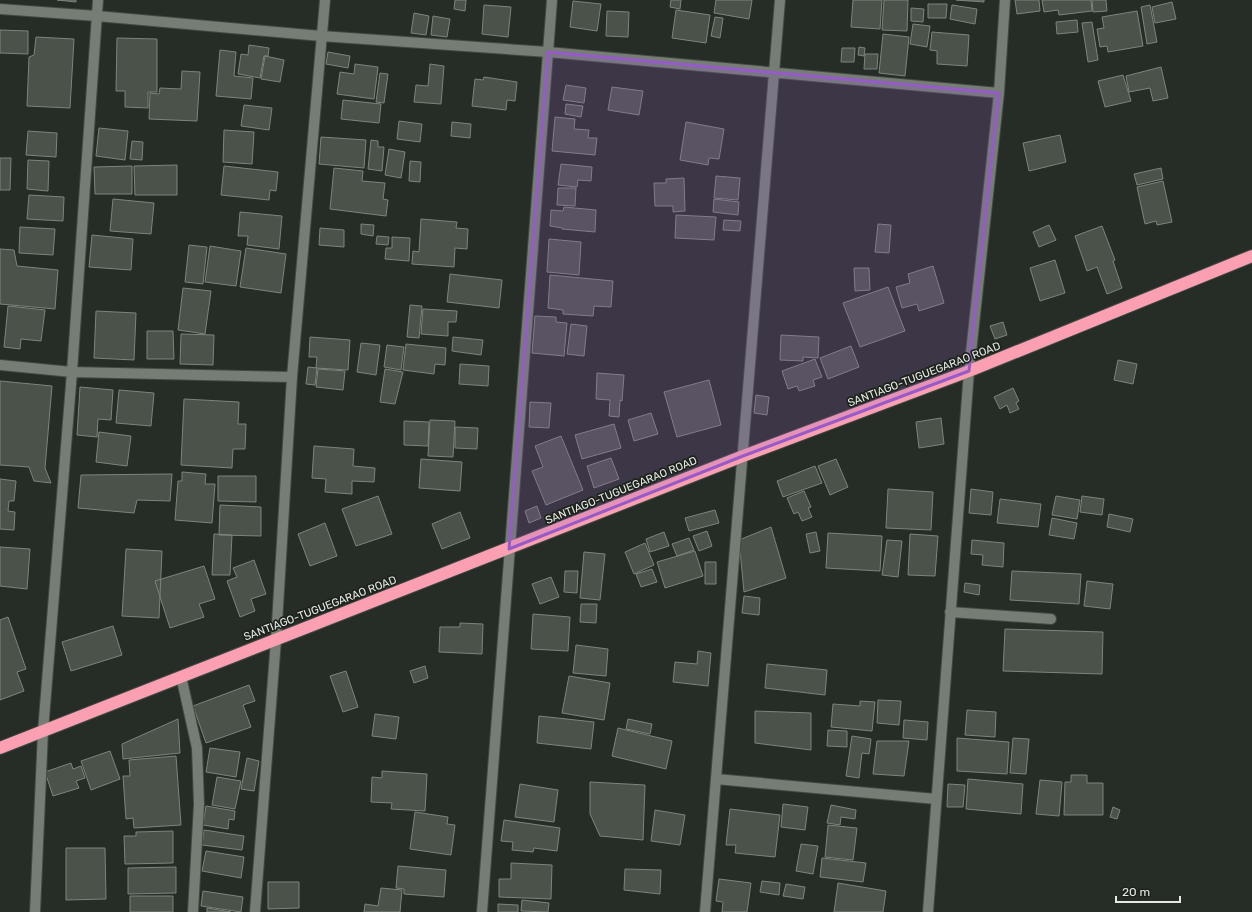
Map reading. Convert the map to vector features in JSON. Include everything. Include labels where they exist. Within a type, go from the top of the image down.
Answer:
[{"type":"highway","name":"SANTIAGO-TUGUEGARAO ROAD","points":[[0,748],[743,456],[969,371],[1252,256]]},
{"type":"street","points":[[35,912],[43,731],[72,372],[98,0]]},
{"type":"street","points":[[255,912],[276,640],[292,378],[325,0]]},
{"type":"street","points":[[482,912],[552,0]]},
{"type":"street","points":[[705,912],[780,0]]},
{"type":"street","points":[[928,912],[969,371],[999,93],[1005,0]]},
{"type":"street","points":[[0,9],[321,36],[548,52],[774,74],[999,93]]},
{"type":"street","points":[[0,365],[72,372],[292,378]]},
{"type":"street","points":[[950,612],[1051,619]]},
{"type":"street","points":[[181,676],[197,748],[199,804],[193,912]]},
{"type":"street","points":[[716,779],[936,799]]},
{"type":"highlighted area","points":[[548,52],[999,93],[969,371],[743,456],[509,549]]},
{"type":"building","points":[[57,0],[76,0],[76,2]]},
{"type":"building","points":[[455,0],[466,0],[465,11],[454,9]]},
{"type":"building","points":[[671,0],[681,0],[680,9],[670,7]]},
{"type":"building","points":[[716,0],[752,0],[749,19],[714,13]]},
{"type":"building","points":[[853,0],[882,0],[880,29],[851,27]]},
{"type":"building","points":[[884,0],[908,0],[907,31],[882,30]]},
{"type":"building","points":[[956,0],[984,0],[984,2]]},
{"type":"building","points":[[1015,0],[1039,0],[1040,11],[1017,14]]},
{"type":"building","points":[[1042,0],[1091,0],[1092,11],[1059,15],[1058,10],[1044,12]]},
{"type":"building","points":[[1092,0],[1106,0],[1107,11],[1093,12]]},
{"type":"building","points":[[573,1],[601,4],[597,31],[570,27]]},
{"type":"building","points":[[1172,2],[1176,19],[1155,23],[1152,7]]},
{"type":"building","points":[[928,4],[947,4],[946,18],[928,18]]},
{"type":"building","points":[[484,5],[511,7],[508,37],[482,34]]},
{"type":"building","points":[[952,5],[977,9],[975,24],[950,19]]},
{"type":"building","points":[[1150,5],[1157,42],[1147,44],[1141,7]]},
{"type":"building","points":[[911,8],[924,9],[923,22],[911,21]]},
{"type":"building","points":[[676,10],[710,15],[706,43],[672,38]]},
{"type":"building","points":[[607,11],[629,12],[628,37],[606,36]]},
{"type":"building","points":[[1137,11],[1143,46],[1108,52],[1107,46],[1100,47],[1097,29],[1104,28],[1102,17]]},
{"type":"building","points":[[414,13],[429,16],[426,35],[411,33]]},
{"type":"building","points":[[433,16],[450,19],[447,37],[431,35]]},
{"type":"building","points":[[715,17],[723,18],[720,38],[711,36]]},
{"type":"building","points":[[1077,20],[1078,32],[1057,34],[1056,22]]},
{"type":"building","points":[[1092,22],[1098,60],[1088,62],[1082,23]]},
{"type":"building","points":[[913,24],[930,26],[927,47],[910,44]]},
{"type":"building","points":[[0,30],[28,31],[28,54],[0,53]]},
{"type":"building","points":[[932,32],[969,35],[967,66],[937,64],[937,51],[930,50]]},
{"type":"building","points":[[883,34],[909,37],[905,76],[879,73]]},
{"type":"building","points":[[36,37],[74,39],[70,108],[27,106],[29,57],[34,55]]},
{"type":"building","points":[[117,38],[157,39],[157,92],[148,92],[148,108],[125,107],[125,91],[116,91]]},
{"type":"building","points":[[249,45],[269,48],[268,56],[264,56],[260,78],[238,74],[241,54],[248,55]]},
{"type":"building","points":[[859,47],[865,48],[864,56],[858,55]]},
{"type":"building","points":[[842,48],[855,48],[854,62],[841,62]]},
{"type":"building","points":[[220,50],[236,52],[234,76],[253,78],[251,99],[216,96]]},
{"type":"building","points":[[328,52],[350,56],[348,68],[326,64]]},
{"type":"building","points":[[865,54],[878,54],[877,69],[864,69]]},
{"type":"building","points":[[265,56],[284,60],[280,82],[261,79]]},
{"type":"building","points":[[355,64],[378,67],[374,99],[337,94],[340,72],[354,74]]},
{"type":"building","points":[[430,64],[444,66],[441,104],[414,102],[416,85],[428,86]]},
{"type":"building","points":[[1161,67],[1168,98],[1153,101],[1150,88],[1129,92],[1126,76]]},
{"type":"building","points":[[182,71],[200,72],[197,121],[149,119],[150,93],[159,94],[160,88],[181,89]]},
{"type":"building","points":[[380,73],[388,74],[384,103],[376,102]]},
{"type":"building","points":[[1123,75],[1131,101],[1105,107],[1098,81]]},
{"type":"building","points":[[484,77],[517,82],[515,101],[507,100],[506,110],[472,106],[475,79],[483,80]]},
{"type":"building","points":[[566,85],[586,88],[584,103],[563,100]]},
{"type":"building","points":[[612,87],[643,91],[639,115],[608,110]]},
{"type":"building","points":[[343,100],[381,104],[379,123],[341,119]]},
{"type":"building","points":[[566,104],[583,106],[581,117],[565,114]]},
{"type":"building","points":[[244,105],[272,108],[269,130],[241,126]]},
{"type":"building","points":[[555,117],[575,119],[574,129],[589,130],[588,138],[597,138],[595,155],[552,151]]},
{"type":"building","points":[[399,121],[422,124],[420,142],[397,139]]},
{"type":"building","points":[[452,122],[471,124],[470,138],[451,136]]},
{"type":"building","points":[[686,122],[724,129],[719,159],[709,158],[708,165],[680,160]]},
{"type":"building","points":[[99,128],[128,131],[125,160],[96,156]]},
{"type":"building","points":[[224,130],[254,132],[252,164],[223,162]]},
{"type":"building","points":[[28,131],[57,133],[56,157],[26,155]]},
{"type":"building","points":[[1060,135],[1066,162],[1029,171],[1023,143]]},
{"type":"building","points":[[321,137],[366,140],[364,168],[319,164]]},
{"type":"building","points":[[371,140],[378,141],[378,147],[384,147],[382,171],[368,169]]},
{"type":"building","points":[[132,141],[143,142],[142,160],[130,159]]},
{"type":"building","points":[[389,149],[405,152],[401,178],[385,175]]},
{"type":"building","points":[[0,158],[11,158],[10,190],[0,190]]},
{"type":"building","points":[[28,160],[49,161],[48,191],[27,189]]},
{"type":"building","points":[[410,161],[421,162],[420,182],[409,181]]},
{"type":"building","points":[[561,164],[592,167],[591,181],[578,180],[577,187],[558,185]]},
{"type":"building","points":[[177,165],[177,195],[135,195],[134,166]]},
{"type":"building","points":[[132,166],[132,194],[95,194],[94,167]]},
{"type":"building","points":[[224,166],[278,172],[276,191],[270,190],[269,200],[221,195]]},
{"type":"building","points":[[334,168],[363,171],[362,181],[385,183],[383,199],[388,200],[386,216],[330,209]]},
{"type":"building","points":[[1161,168],[1163,179],[1137,185],[1134,174]]},
{"type":"building","points":[[716,176],[740,178],[738,200],[714,198]]},
{"type":"building","points":[[684,178],[685,211],[673,212],[673,206],[655,206],[654,183],[666,183],[666,179]]},
{"type":"building","points":[[1163,181],[1172,222],[1157,225],[1156,221],[1145,224],[1137,187]]},
{"type":"building","points":[[558,188],[576,188],[575,206],[557,205]]},
{"type":"building","points":[[29,195],[64,197],[63,221],[27,219]]},
{"type":"building","points":[[113,199],[154,203],[151,234],[110,231]]},
{"type":"building","points":[[714,199],[739,202],[738,215],[713,212]]},
{"type":"building","points":[[564,207],[596,210],[595,232],[562,229],[550,226],[551,210],[563,211]]},
{"type":"building","points":[[240,212],[282,216],[279,249],[247,245],[248,236],[238,236]]},
{"type":"building","points":[[676,215],[716,217],[714,240],[675,238]]},
{"type":"building","points":[[421,219],[457,222],[456,228],[468,229],[467,249],[455,248],[454,267],[412,264],[413,251],[419,252]]},
{"type":"building","points":[[724,220],[741,221],[740,231],[723,230]]},
{"type":"building","points":[[361,224],[374,225],[373,236],[361,234]]},
{"type":"building","points":[[878,224],[891,225],[889,253],[875,252]]},
{"type":"building","points":[[1049,225],[1056,240],[1039,247],[1033,232]]},
{"type":"building","points":[[1102,226],[1115,260],[1113,261],[1122,288],[1107,294],[1097,267],[1087,271],[1075,236]]},
{"type":"building","points":[[20,227],[55,229],[53,255],[19,253]]},
{"type":"building","points":[[320,228],[344,230],[344,247],[319,245]]},
{"type":"building","points":[[92,235],[133,239],[131,270],[89,267]]},
{"type":"building","points":[[377,236],[389,237],[388,245],[376,244]]},
{"type":"building","points":[[392,237],[410,238],[409,261],[385,259],[386,248],[392,248]]},
{"type":"building","points":[[549,239],[581,242],[579,275],[547,272]]},
{"type":"building","points":[[189,245],[207,247],[203,284],[185,282]]},
{"type":"building","points":[[210,246],[241,251],[236,286],[205,282]]},
{"type":"building","points":[[246,248],[286,254],[281,293],[240,287]]},
{"type":"building","points":[[0,249],[14,250],[17,266],[58,270],[55,309],[0,304]]},
{"type":"building","points":[[1055,260],[1065,293],[1040,301],[1030,268]]},
{"type":"building","points":[[933,266],[944,303],[919,311],[917,304],[902,308],[896,287],[910,283],[908,274]]},
{"type":"building","points":[[854,268],[869,268],[870,290],[855,291]]},
{"type":"building","points":[[450,274],[502,280],[499,308],[447,302]]},
{"type":"building","points":[[550,275],[613,281],[611,307],[594,306],[593,316],[563,314],[563,310],[548,308]]},
{"type":"building","points":[[888,287],[905,331],[860,347],[843,303]]},
{"type":"building","points":[[183,288],[211,291],[205,334],[178,330]]},
{"type":"building","points":[[410,305],[422,306],[419,338],[407,337]]},
{"type":"building","points":[[8,306],[45,310],[41,341],[21,339],[20,349],[4,347]]},
{"type":"building","points":[[423,309],[457,311],[456,322],[448,322],[448,336],[421,334]]},
{"type":"building","points":[[96,311],[136,313],[134,360],[94,358]]},
{"type":"building","points":[[535,316],[556,317],[556,322],[567,323],[564,356],[532,353]]},
{"type":"building","points":[[1003,322],[1007,335],[995,339],[990,326]]},
{"type":"building","points":[[571,324],[587,326],[584,356],[567,354]]},
{"type":"building","points":[[147,331],[173,331],[174,359],[147,359]]},
{"type":"building","points":[[181,334],[214,335],[213,365],[180,364]]},
{"type":"building","points":[[781,335],[819,337],[818,358],[803,357],[803,361],[780,360]]},
{"type":"building","points":[[310,337],[350,340],[348,370],[316,368],[317,357],[309,357]]},
{"type":"building","points":[[453,337],[483,340],[481,355],[452,351]]},
{"type":"building","points":[[361,343],[380,345],[376,375],[357,372]]},
{"type":"building","points":[[406,344],[446,348],[445,365],[435,364],[434,374],[403,370]]},
{"type":"building","points":[[387,345],[404,347],[401,370],[384,367]]},
{"type":"building","points":[[851,346],[859,367],[828,379],[820,358]]},
{"type":"building","points":[[815,359],[822,377],[813,380],[815,386],[799,391],[797,386],[788,389],[782,371]]},
{"type":"building","points":[[1118,360],[1137,364],[1133,384],[1114,380]]},
{"type":"building","points":[[460,364],[489,366],[488,386],[459,384]]},
{"type":"building","points":[[308,367],[317,368],[315,385],[306,384]]},
{"type":"building","points":[[318,369],[345,371],[343,390],[316,387]]},
{"type":"building","points":[[385,369],[403,372],[395,404],[380,402]]},
{"type":"building","points":[[597,373],[624,375],[619,417],[609,416],[610,400],[596,399]]},
{"type":"building","points":[[709,380],[721,425],[677,437],[664,392]]},
{"type":"building","points":[[0,381],[52,386],[45,468],[51,483],[34,481],[29,467],[0,465]]},
{"type":"building","points":[[80,387],[113,390],[111,420],[98,419],[97,437],[77,435]]},
{"type":"building","points":[[1013,388],[1019,401],[1016,403],[1019,409],[1010,413],[1007,405],[1000,409],[994,397]]},
{"type":"building","points":[[119,390],[154,393],[151,426],[116,423]]},
{"type":"building","points":[[756,395],[769,397],[767,415],[754,413]]},
{"type":"building","points":[[184,399],[239,402],[238,424],[246,424],[245,449],[233,449],[232,468],[181,465]]},
{"type":"building","points":[[530,402],[551,403],[549,428],[529,427]]},
{"type":"building","points":[[651,413],[658,434],[634,441],[628,420]]},
{"type":"building","points":[[941,418],[944,444],[919,448],[916,422]]},
{"type":"building","points":[[430,420],[455,421],[453,457],[428,456]]},
{"type":"building","points":[[404,421],[429,422],[428,446],[404,445]]},
{"type":"building","points":[[614,424],[621,448],[582,459],[575,435]]},
{"type":"building","points":[[455,427],[478,428],[477,449],[455,448]]},
{"type":"building","points":[[99,432],[131,436],[127,466],[96,462]]},
{"type":"building","points":[[561,436],[583,490],[546,505],[532,471],[543,467],[535,446]]},
{"type":"building","points":[[314,446],[354,449],[353,466],[375,468],[374,482],[352,481],[352,494],[325,492],[326,479],[312,478]]},
{"type":"building","points":[[611,458],[619,479],[594,488],[587,466]]},
{"type":"building","points":[[421,459],[462,462],[460,491],[419,488]]},
{"type":"building","points":[[836,459],[848,487],[830,495],[818,466]]},
{"type":"building","points":[[815,466],[822,483],[783,497],[777,481]]},
{"type":"building","points":[[182,472],[206,474],[205,484],[215,484],[212,523],[175,520],[178,481],[182,481]]},
{"type":"building","points":[[172,474],[170,501],[137,500],[134,513],[78,508],[81,475]]},
{"type":"building","points":[[218,476],[256,476],[256,502],[218,501]]},
{"type":"building","points":[[0,479],[16,481],[14,501],[9,501],[8,511],[15,512],[14,530],[0,529]]},
{"type":"building","points":[[888,489],[933,492],[931,530],[886,528]]},
{"type":"building","points":[[971,489],[993,492],[991,515],[969,513]]},
{"type":"building","points":[[804,491],[811,507],[808,508],[812,517],[802,521],[798,512],[794,514],[787,498]]},
{"type":"building","points":[[378,496],[392,534],[356,546],[342,509]]},
{"type":"building","points":[[1056,496],[1080,500],[1077,519],[1052,515]]},
{"type":"building","points":[[1082,496],[1104,499],[1102,515],[1080,512]]},
{"type":"building","points":[[1000,499],[1041,504],[1038,527],[997,523]]},
{"type":"building","points":[[220,505],[261,507],[261,536],[219,535]]},
{"type":"building","points":[[537,506],[541,518],[529,523],[525,511]]},
{"type":"building","points":[[715,510],[719,523],[689,531],[685,518]]},
{"type":"building","points":[[460,512],[470,538],[442,549],[432,524]]},
{"type":"building","points":[[1109,514],[1133,519],[1130,532],[1107,527]]},
{"type":"building","points":[[1052,518],[1077,523],[1074,539],[1049,535]]},
{"type":"building","points":[[325,523],[337,556],[310,566],[298,534]]},
{"type":"building","points":[[771,527],[786,578],[744,592],[739,540]]},
{"type":"building","points":[[707,531],[712,546],[699,551],[693,536]]},
{"type":"building","points":[[664,532],[669,546],[650,552],[646,539]]},
{"type":"building","points":[[816,532],[820,551],[810,553],[806,534]]},
{"type":"building","points":[[828,533],[882,536],[880,571],[826,568]]},
{"type":"building","points":[[214,534],[232,535],[230,575],[212,575]]},
{"type":"building","points":[[910,534],[938,536],[935,576],[908,575]]},
{"type":"building","points":[[689,538],[694,550],[677,556],[672,544]]},
{"type":"building","points":[[887,540],[902,541],[898,577],[882,575]]},
{"type":"building","points":[[972,540],[1004,543],[1003,567],[982,565],[983,555],[971,554]]},
{"type":"building","points":[[645,543],[654,565],[634,574],[625,552]]},
{"type":"building","points":[[0,547],[30,549],[27,589],[0,586]]},
{"type":"building","points":[[126,549],[162,551],[159,618],[122,616]]},
{"type":"building","points":[[695,551],[703,576],[665,588],[657,562]]},
{"type":"building","points":[[584,552],[605,554],[600,600],[580,598]]},
{"type":"building","points":[[254,560],[266,594],[251,599],[255,611],[240,617],[227,581],[237,577],[233,568]]},
{"type":"building","points":[[705,562],[716,562],[716,584],[705,584]]},
{"type":"building","points":[[204,566],[215,599],[199,604],[204,617],[170,628],[155,581]]},
{"type":"building","points":[[652,569],[657,582],[641,587],[636,574]]},
{"type":"building","points":[[565,571],[578,571],[577,593],[564,592]]},
{"type":"building","points":[[1012,571],[1081,574],[1079,604],[1010,600]]},
{"type":"building","points":[[551,577],[559,597],[540,604],[532,584]]},
{"type":"building","points":[[1087,581],[1113,584],[1110,609],[1084,606]]},
{"type":"building","points":[[965,583],[980,585],[979,595],[964,592]]},
{"type":"building","points":[[744,596],[760,598],[759,615],[742,613]]},
{"type":"building","points":[[581,604],[597,604],[596,623],[580,622]]},
{"type":"building","points":[[533,614],[570,617],[568,651],[531,649]]},
{"type":"building","points":[[8,617],[26,669],[17,672],[24,691],[0,700],[0,620]]},
{"type":"building","points":[[460,623],[483,624],[482,654],[439,652],[440,627],[460,627]]},
{"type":"building","points":[[113,626],[122,655],[71,671],[62,642]]},
{"type":"building","points":[[1005,629],[1103,632],[1102,674],[1003,671]]},
{"type":"building","points":[[576,645],[608,649],[606,676],[573,673]]},
{"type":"building","points":[[698,651],[711,653],[708,686],[673,682],[675,662],[697,664]]},
{"type":"building","points":[[767,664],[827,670],[825,695],[765,688]]},
{"type":"building","points":[[425,666],[428,678],[414,683],[410,671]]},
{"type":"building","points":[[346,671],[358,707],[343,712],[330,676]]},
{"type":"building","points":[[569,676],[610,683],[604,720],[562,713]]},
{"type":"building","points":[[249,685],[255,701],[243,705],[251,727],[206,743],[193,706]]},
{"type":"building","points":[[878,700],[901,701],[899,725],[877,723]]},
{"type":"building","points":[[860,701],[875,702],[872,731],[831,727],[833,704],[860,706]]},
{"type":"building","points":[[967,710],[996,712],[995,737],[965,735]]},
{"type":"building","points":[[755,711],[811,713],[811,750],[755,743]]},
{"type":"building","points":[[375,714],[399,717],[396,739],[372,736]]},
{"type":"building","points":[[539,716],[594,722],[591,749],[537,743]]},
{"type":"building","points":[[178,719],[180,753],[123,759],[122,744]]},
{"type":"building","points":[[628,719],[652,724],[650,734],[626,729]]},
{"type":"building","points":[[904,720],[928,722],[927,740],[903,738]]},
{"type":"building","points":[[618,728],[672,741],[666,769],[612,756]]},
{"type":"building","points":[[828,730],[847,731],[847,747],[827,746]]},
{"type":"building","points":[[852,736],[871,739],[869,754],[862,753],[859,778],[846,776]]},
{"type":"building","points":[[957,738],[1009,742],[1007,774],[957,771]]},
{"type":"building","points":[[1013,738],[1029,739],[1026,774],[1010,773]]},
{"type":"building","points":[[877,741],[909,741],[904,776],[873,774]]},
{"type":"building","points":[[210,748],[240,752],[236,777],[206,772]]},
{"type":"building","points":[[110,751],[120,779],[91,790],[81,761]]},
{"type":"building","points":[[176,756],[181,825],[134,828],[133,818],[126,819],[123,776],[130,776],[129,760]]},
{"type":"building","points":[[247,758],[259,761],[254,791],[241,789]]},
{"type":"building","points":[[71,763],[73,769],[81,766],[85,778],[76,781],[79,788],[53,796],[45,772]]},
{"type":"building","points":[[382,771],[427,774],[425,811],[391,809],[392,803],[371,802],[372,777],[382,778]]},
{"type":"building","points":[[1071,775],[1087,775],[1087,783],[1103,783],[1103,815],[1064,815],[1065,782],[1071,782]]},
{"type":"building","points":[[217,777],[241,781],[235,809],[212,805]]},
{"type":"building","points":[[968,779],[1023,784],[1021,814],[966,809]]},
{"type":"building","points":[[1040,780],[1062,782],[1059,816],[1036,814]]},
{"type":"building","points":[[590,782],[645,785],[643,840],[600,836],[590,814]]},
{"type":"building","points":[[520,784],[558,790],[554,822],[515,817]]},
{"type":"building","points":[[948,784],[965,785],[963,807],[947,807]]},
{"type":"building","points":[[783,804],[808,807],[805,830],[781,827]]},
{"type":"building","points":[[831,805],[856,810],[855,819],[841,817],[840,825],[827,823]]},
{"type":"building","points":[[206,806],[235,811],[234,820],[229,819],[228,829],[203,825]]},
{"type":"building","points":[[1113,807],[1120,810],[1117,819],[1110,817]]},
{"type":"building","points":[[730,809],[780,815],[775,857],[735,853],[736,845],[726,845]]},
{"type":"building","points":[[655,810],[685,815],[680,845],[651,841]]},
{"type":"building","points":[[415,812],[448,817],[447,824],[455,825],[451,855],[410,849]]},
{"type":"building","points":[[504,820],[560,828],[557,851],[534,848],[533,852],[512,850],[513,842],[501,841]]},
{"type":"building","points":[[828,825],[857,828],[853,860],[825,857]]},
{"type":"building","points":[[204,830],[244,836],[242,850],[202,845]]},
{"type":"building","points":[[173,831],[173,863],[125,864],[124,836],[136,836],[136,832]]},
{"type":"building","points":[[801,844],[818,846],[813,874],[796,871]]},
{"type":"building","points":[[66,848],[105,848],[106,899],[66,900]]},
{"type":"building","points":[[206,851],[244,857],[241,878],[202,871]]},
{"type":"building","points":[[822,858],[866,863],[863,882],[820,877]]},
{"type":"building","points":[[511,863],[552,865],[551,899],[499,897],[499,879],[511,879]]},
{"type":"building","points":[[398,866],[446,870],[444,897],[404,894],[404,889],[396,888]]},
{"type":"building","points":[[176,867],[176,893],[128,894],[128,868]]},
{"type":"building","points":[[625,869],[661,870],[660,894],[624,890]]},
{"type":"building","points":[[719,879],[751,883],[747,912],[722,912],[723,902],[716,901]]},
{"type":"building","points":[[762,881],[780,883],[779,895],[760,892]]},
{"type":"building","points":[[268,882],[299,882],[299,908],[268,909]]},
{"type":"building","points":[[838,883],[886,891],[883,912],[834,912]]},
{"type":"building","points":[[786,884],[805,887],[803,899],[783,896]]},
{"type":"building","points":[[381,888],[402,890],[400,912],[364,912],[365,904],[378,906]]},
{"type":"building","points":[[203,891],[243,897],[241,912],[201,906]]},
{"type":"building","points":[[130,896],[173,896],[173,912],[130,912]]},
{"type":"building","points":[[522,900],[549,903],[548,912],[521,911]]},
{"type":"building","points":[[498,904],[518,905],[518,912],[498,912]]},
{"type":"building","points":[[207,908],[231,912],[207,912]]}]
